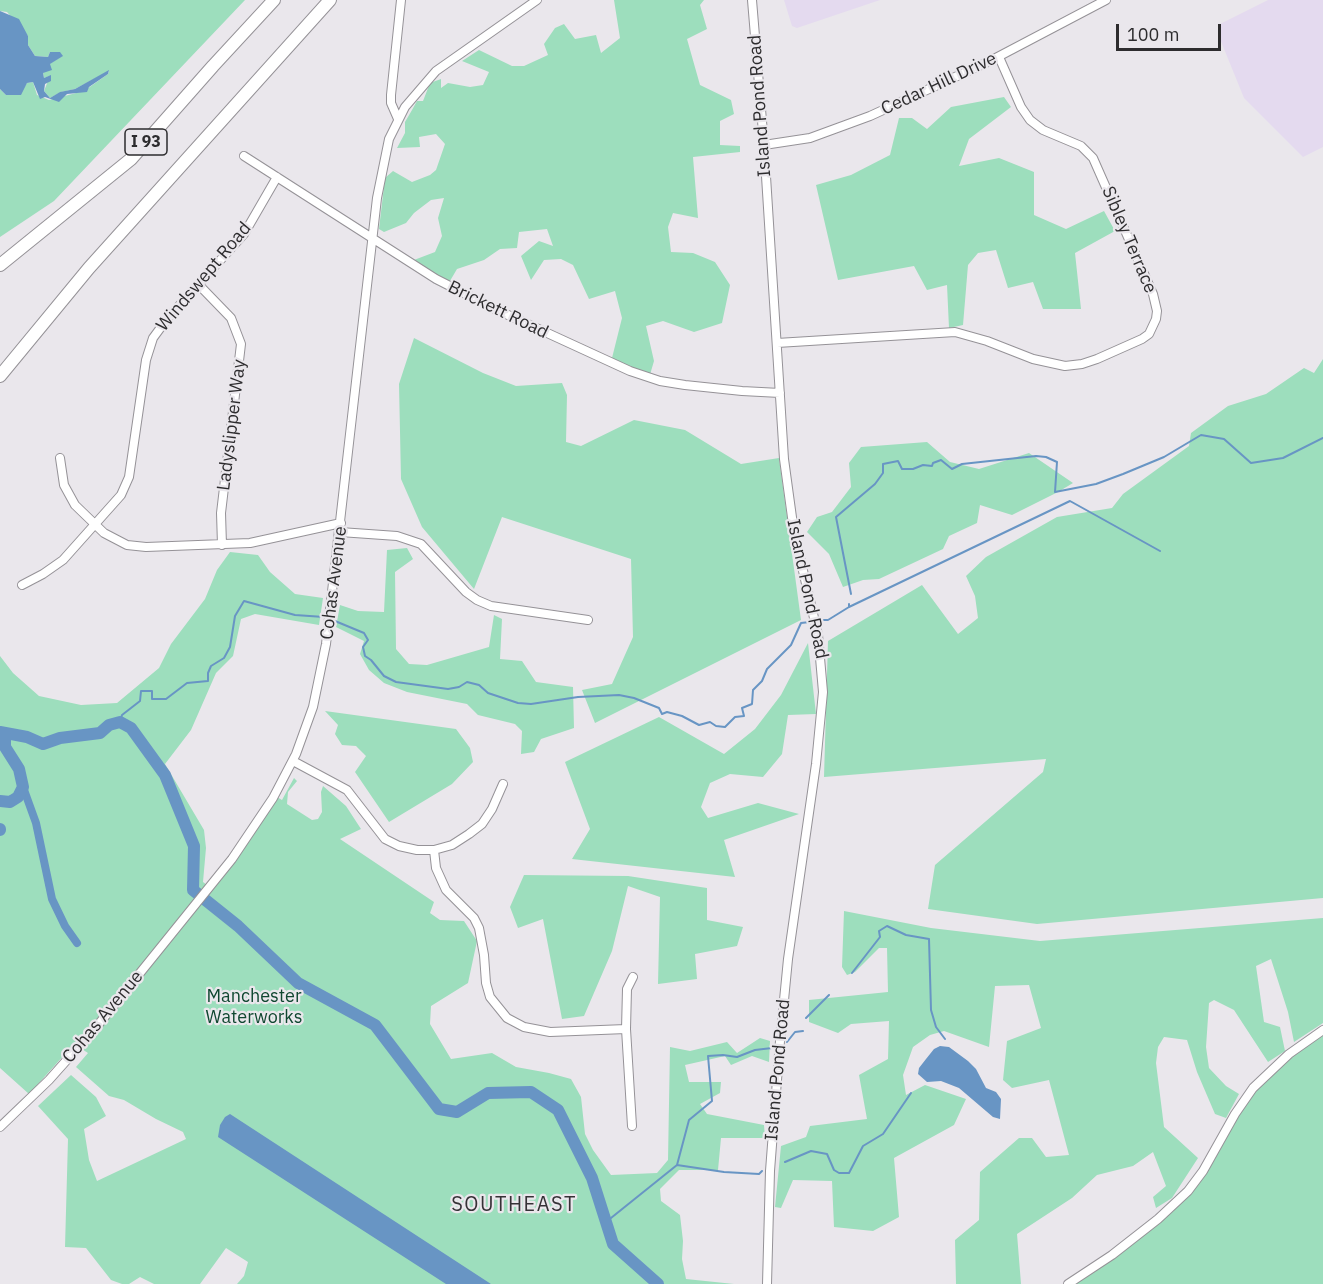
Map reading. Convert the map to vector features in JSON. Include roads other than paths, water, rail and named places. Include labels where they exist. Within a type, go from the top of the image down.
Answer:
[{"type":"highway","name":"I 93","points":[[0,265],[131,159],[274,0]]},
{"type":"highway","name":"I 93","points":[[0,376],[89,268],[330,0]]},
{"type":"street","points":[[398,119],[391,104],[391,95],[400,0]]},
{"type":"street","name":"Cohas Avenue","points":[[0,1127],[49,1080],[98,1025],[205,892],[260,819],[293,761],[306,731],[319,683],[331,614],[380,175],[389,139],[398,119],[414,95],[436,71],[537,0]]},
{"type":"street","name":"Island Pond Road","points":[[752,0],[788,491],[798,548],[818,635],[823,692],[816,764],[788,960],[780,1041],[770,1172],[766,1284]]},
{"type":"street","name":"Cedar Hill Drive","points":[[764,145],[810,138],[870,116],[999,57],[1106,0]]},
{"type":"street","name":"Sibley Terrace","points":[[777,343],[955,332],[979,338],[1033,359],[1065,366],[1097,359],[1149,334],[1157,311],[1153,294],[1093,158],[1081,146],[1043,130],[1030,120],[1021,107],[999,57]]},
{"type":"street","name":"Brickett Road","points":[[244,156],[414,267],[472,298],[645,377],[696,386],[780,393]]},
{"type":"street","name":"Windswept Road","points":[[22,585],[55,567],[121,495],[129,477],[146,360],[153,338],[244,234],[277,177]]},
{"type":"street","name":"Ladyslipper Way","points":[[199,285],[231,318],[241,344],[221,513],[222,545]]},
{"type":"street","points":[[60,458],[62,478],[75,505],[94,525],[112,539],[137,547],[259,542],[341,528],[397,536],[421,544],[466,592],[477,600],[491,606],[588,620]]},
{"type":"street","points":[[293,761],[347,790],[385,839],[399,846],[417,850],[434,850],[452,845],[482,824],[492,809],[503,784]]},
{"type":"street","points":[[434,850],[436,868],[447,890],[474,918],[479,928],[490,997],[507,1018],[524,1027],[549,1032],[626,1029]]},
{"type":"street","points":[[632,1126],[626,1029],[627,989],[633,977]]},
{"type":"street","points":[[1068,1284],[1112,1255],[1158,1219],[1188,1191],[1203,1171],[1235,1114],[1254,1088],[1289,1054],[1323,1030]]},
{"type":"water","points":[[0,11],[19,19],[28,36],[28,45],[35,56],[48,57],[50,52],[60,52],[63,56],[50,64],[52,70],[43,73],[44,78],[51,75],[51,81],[45,84],[44,91],[50,98],[60,92],[75,89],[109,70],[108,74],[89,87],[87,92],[67,94],[59,102],[45,97],[40,99],[33,82],[27,83],[21,95],[6,95],[0,89]]},
{"type":"water","points":[[940,1046],[949,1047],[968,1061],[976,1069],[986,1088],[996,1092],[1001,1099],[1000,1119],[993,1117],[959,1088],[941,1081],[927,1082],[918,1074],[919,1068],[926,1059],[934,1049]]},
{"type":"water","points":[[230,1114],[491,1284],[446,1284],[218,1137],[220,1125]]},
{"type":"waterway","points":[[851,594],[836,517],[875,484],[883,473],[883,464],[898,461],[902,469],[913,469],[923,465],[932,466],[933,463],[941,460],[952,469],[962,464],[1036,456],[1046,457],[1057,462],[1055,492],[1096,484],[1123,474],[1164,457],[1201,435],[1224,439],[1251,463],[1283,458],[1323,438]]},
{"type":"waterway","points":[[849,607],[1070,501],[1160,551]]},
{"type":"waterway","points":[[120,722],[122,715],[140,701],[141,691],[152,691],[152,699],[166,699],[187,683],[208,681],[211,666],[224,658],[230,647],[235,616],[244,601],[295,615],[324,617]]},
{"type":"waterway","points":[[820,620],[828,620],[849,607],[849,604]]},
{"type":"waterway","points":[[335,621],[364,633],[368,640],[363,647],[365,656],[384,676],[396,682],[448,689],[459,687],[467,682],[479,685],[488,693],[518,703],[531,704],[578,697],[619,695],[659,708],[662,714],[667,712],[682,716],[699,725],[710,722],[716,726],[725,727],[735,717],[744,716],[742,708],[752,704],[753,690],[762,681],[767,669],[791,645],[801,623],[810,622]]},
{"type":"waterway","points":[[0,732],[27,737],[43,744],[60,738],[100,733],[109,725],[120,722],[131,728],[165,775],[194,846],[193,890],[238,926],[298,983],[375,1025],[439,1109],[457,1112],[488,1093],[531,1092],[558,1110],[592,1178],[613,1244],[658,1284]]},
{"type":"waterway","points":[[0,801],[10,802],[18,797],[23,787],[19,769],[5,747],[5,734]]},
{"type":"waterway","points":[[23,787],[36,823],[52,899],[65,926],[77,943]]},
{"type":"waterway","points":[[852,973],[880,937],[879,931],[887,926],[906,935],[929,939],[931,1010],[936,1027],[945,1039]]},
{"type":"waterway","points":[[806,1018],[829,995]]},
{"type":"waterway","points":[[787,1042],[795,1032],[803,1031]]},
{"type":"waterway","points":[[606,1222],[677,1165],[689,1120],[712,1101],[708,1056],[737,1057],[755,1050],[772,1048]]},
{"type":"waterway","points":[[785,1162],[811,1151],[827,1154],[834,1170],[839,1173],[849,1173],[863,1146],[883,1134],[911,1093]]},
{"type":"waterway","points":[[677,1165],[724,1172],[759,1174],[762,1171]]},
{"type":"district","name":"SOUTHEAST","points":[[514,1205]]},
{"type":"park label","name":"Manchester Waterworks","points":[[254,1007]]}]
